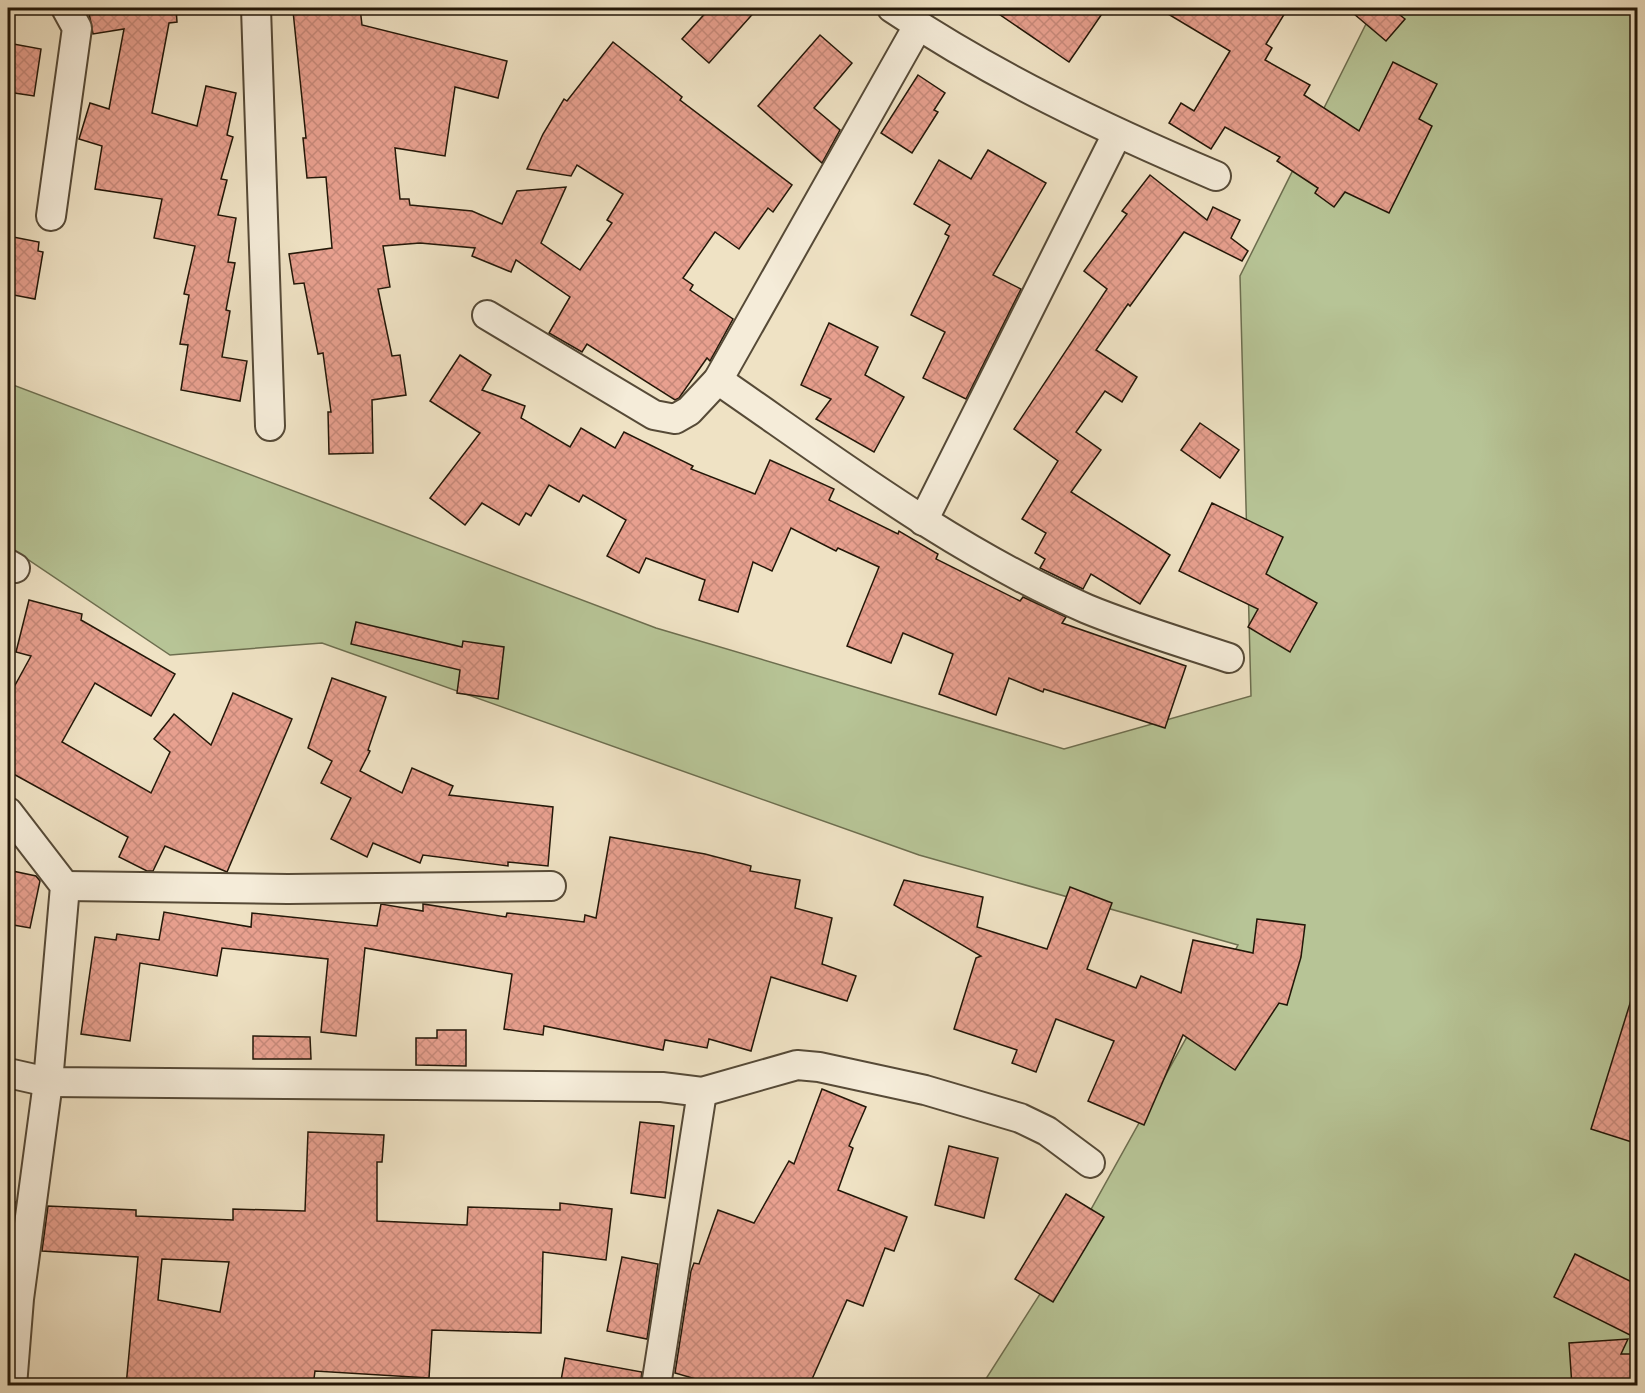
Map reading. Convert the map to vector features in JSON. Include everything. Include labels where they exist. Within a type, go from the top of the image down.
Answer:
[{"type":"street","points":[[51,216],[77,28],[66,8]]},
{"type":"street","points":[[256,8],[270,426]]},
{"type":"street","points":[[892,8],[918,26],[1018,84],[1117,134],[1216,176]]},
{"type":"street","points":[[487,315],[654,415],[675,419],[689,411],[718,380],[918,26]]},
{"type":"street","points":[[923,521],[1117,134]]},
{"type":"street","points":[[718,380],[923,521],[1038,585],[1128,626],[1229,658]]},
{"type":"street","points":[[8,812],[65,886],[48,1082],[13,1298],[12,1386]]},
{"type":"street","points":[[65,886],[288,889],[550,886]]},
{"type":"street","points":[[8,1073],[48,1082],[662,1087],[702,1092],[797,1065],[819,1067],[925,1090],[1020,1118],[1047,1131],[1090,1162]]},
{"type":"street","points":[[656,1386],[702,1092]]},
{"type":"green space","points":[[1374,8],[1637,8],[1637,1385],[982,1385],[1070,1247],[1238,945],[919,855],[322,643],[170,655],[8,546],[8,383],[656,628],[1064,749],[1251,696],[1240,276]]},
{"type":"building","points":[[88,8],[176,8],[177,22],[169,23],[152,113],[197,126],[206,86],[236,93],[227,135],[233,137],[221,179],[227,180],[218,215],[236,218],[228,262],[235,263],[226,310],[230,311],[222,357],[247,361],[240,401],[181,390],[188,345],[180,344],[189,295],[184,294],[195,246],[154,238],[162,199],[95,189],[102,146],[79,139],[90,103],[109,109],[124,29],[93,34]]},
{"type":"building","points":[[360,8],[362,25],[507,61],[498,98],[455,87],[445,156],[395,148],[400,199],[409,199],[410,205],[472,211],[502,224],[517,191],[566,187],[541,243],[580,270],[612,223],[607,220],[623,194],[577,165],[571,176],[527,169],[543,134],[564,99],[567,101],[613,42],[682,97],[680,100],[792,185],[773,212],[768,208],[739,249],[715,232],[683,278],[693,285],[690,290],[733,319],[710,361],[707,358],[679,398],[675,400],[587,344],[582,352],[549,333],[570,297],[516,260],[511,272],[472,256],[475,248],[420,243],[383,246],[390,287],[378,289],[392,356],[400,355],[406,395],[372,400],[373,453],[329,454],[328,412],[331,412],[323,353],[318,354],[304,283],[294,284],[289,254],[332,248],[326,177],[307,178],[303,138],[306,138],[293,11]]},
{"type":"building","points":[[710,8],[758,8],[709,63],[682,39]]},
{"type":"building","points":[[990,8],[1106,8],[1069,62]]},
{"type":"building","points":[[1158,8],[1288,8],[1266,44],[1272,48],[1265,60],[1310,85],[1304,95],[1359,131],[1393,62],[1437,84],[1419,119],[1432,126],[1389,213],[1345,192],[1334,207],[1315,193],[1318,188],[1277,161],[1280,157],[1225,127],[1211,149],[1169,123],[1181,103],[1194,111],[1230,51]]},
{"type":"building","points":[[1347,8],[1391,8],[1405,19],[1386,41]]},
{"type":"building","points":[[820,35],[852,63],[814,108],[840,130],[822,163],[758,106]]},
{"type":"building","points":[[8,43],[41,49],[34,96],[8,92]]},
{"type":"building","points":[[918,75],[945,93],[934,110],[938,112],[912,153],[881,133]]},
{"type":"building","points":[[988,150],[1046,183],[993,275],[1021,289],[966,399],[923,378],[945,332],[911,315],[949,236],[945,234],[950,225],[914,204],[939,160],[971,179]]},
{"type":"building","points":[[1150,175],[1207,220],[1213,207],[1240,220],[1231,238],[1248,251],[1242,261],[1184,232],[1130,306],[1128,304],[1096,350],[1137,377],[1122,402],[1105,391],[1076,432],[1101,450],[1071,492],[1170,555],[1140,604],[1091,574],[1083,589],[1040,568],[1045,559],[1035,553],[1046,533],[1022,519],[1058,461],[1014,429],[1107,289],[1084,271],[1127,214],[1122,211]]},
{"type":"building","points":[[8,236],[39,242],[38,251],[43,252],[35,299],[8,294]]},
{"type":"building","points":[[829,323],[878,347],[865,375],[904,397],[874,452],[816,419],[831,399],[801,385]]},
{"type":"building","points":[[460,355],[491,375],[482,390],[525,406],[521,418],[570,447],[581,428],[615,448],[624,432],[693,466],[691,469],[755,494],[770,460],[834,489],[829,500],[898,534],[899,531],[938,554],[936,559],[1020,601],[1023,597],[1066,617],[1062,623],[1186,666],[1165,728],[1044,689],[1043,692],[1009,678],[996,715],[939,694],[953,654],[903,633],[891,663],[847,646],[879,567],[838,548],[836,551],[791,528],[772,571],[753,562],[738,612],[699,600],[705,580],[646,558],[639,573],[607,556],[626,520],[583,495],[579,502],[549,485],[531,516],[526,513],[519,525],[482,503],[465,525],[430,498],[480,433],[430,401]]},
{"type":"building","points":[[1200,423],[1239,450],[1220,478],[1181,450]]},
{"type":"building","points":[[1212,503],[1283,537],[1266,574],[1317,603],[1290,652],[1248,627],[1258,609],[1179,571]]},
{"type":"building","points":[[29,600],[82,614],[81,620],[175,674],[151,716],[95,683],[62,742],[151,793],[170,752],[154,739],[174,714],[211,745],[233,693],[292,719],[227,872],[165,846],[153,871],[147,871],[119,857],[128,837],[8,771],[8,698],[31,656],[16,652]]},
{"type":"building","points":[[356,622],[462,647],[463,641],[504,647],[498,699],[457,693],[460,670],[351,644]]},
{"type":"building","points":[[332,678],[386,697],[368,750],[370,751],[360,771],[402,793],[412,768],[453,786],[449,795],[553,807],[548,866],[508,862],[508,866],[423,855],[420,863],[373,843],[367,857],[331,839],[351,798],[321,783],[332,761],[308,748]]},
{"type":"building","points":[[610,837],[705,854],[751,866],[750,871],[800,880],[795,908],[832,918],[822,964],[856,976],[847,1001],[771,977],[751,1051],[709,1039],[707,1048],[665,1040],[663,1050],[544,1026],[543,1035],[504,1029],[512,974],[365,948],[356,1036],[321,1032],[328,959],[222,948],[217,976],[140,963],[130,1041],[81,1034],[95,937],[116,940],[117,934],[159,940],[164,912],[251,927],[252,913],[377,926],[381,904],[423,911],[423,904],[506,917],[507,913],[584,922],[585,915],[596,918]]},
{"type":"building","points":[[8,870],[36,876],[40,881],[30,928],[8,924]]},
{"type":"building","points":[[904,880],[983,897],[977,927],[1047,949],[1070,887],[1112,903],[1087,969],[1136,988],[1141,976],[1181,993],[1193,940],[1253,953],[1257,919],[1305,925],[1301,957],[1287,1005],[1279,1003],[1235,1070],[1183,1035],[1144,1125],[1088,1101],[1114,1041],[1056,1019],[1036,1072],[1012,1063],[1017,1050],[954,1029],[976,958],[981,956],[894,905]]},
{"type":"building","points":[[1632,997],[1638,998],[1638,1144],[1591,1129]]},
{"type":"building","points":[[437,1030],[466,1030],[466,1066],[416,1065],[416,1038],[437,1038]]},
{"type":"building","points":[[253,1036],[310,1037],[311,1059],[253,1059]]},
{"type":"building","points":[[822,1089],[866,1107],[849,1146],[853,1148],[838,1190],[907,1217],[894,1251],[885,1248],[863,1306],[847,1300],[809,1386],[720,1386],[675,1373],[691,1271],[694,1263],[699,1264],[718,1210],[754,1223],[789,1161],[794,1164]]},
{"type":"building","points":[[640,1122],[674,1126],[665,1198],[631,1193]]},
{"type":"building","points":[[308,1132],[384,1135],[382,1162],[377,1162],[377,1221],[467,1225],[468,1207],[560,1210],[560,1203],[612,1209],[606,1260],[543,1252],[541,1333],[432,1330],[429,1378],[315,1371],[313,1386],[126,1386],[138,1257],[42,1251],[48,1206],[136,1210],[136,1216],[233,1220],[233,1209],[305,1211]],"holes":[[[162,1259],[229,1262],[220,1312],[158,1300]]]},
{"type":"building","points":[[949,1146],[998,1158],[984,1218],[935,1205]]},
{"type":"building","points":[[1066,1194],[1104,1217],[1053,1302],[1015,1279]]},
{"type":"building","points":[[8,1202],[15,1202],[9,1246],[8,1246]]},
{"type":"building","points":[[1575,1254],[1638,1285],[1638,1320],[1630,1335],[1554,1297]]},
{"type":"building","points":[[622,1257],[658,1264],[647,1339],[607,1331]]},
{"type":"building","points":[[1628,1339],[1621,1354],[1638,1354],[1638,1386],[1572,1386],[1569,1343]]},
{"type":"building","points":[[565,1358],[642,1372],[640,1386],[560,1386]]}]
